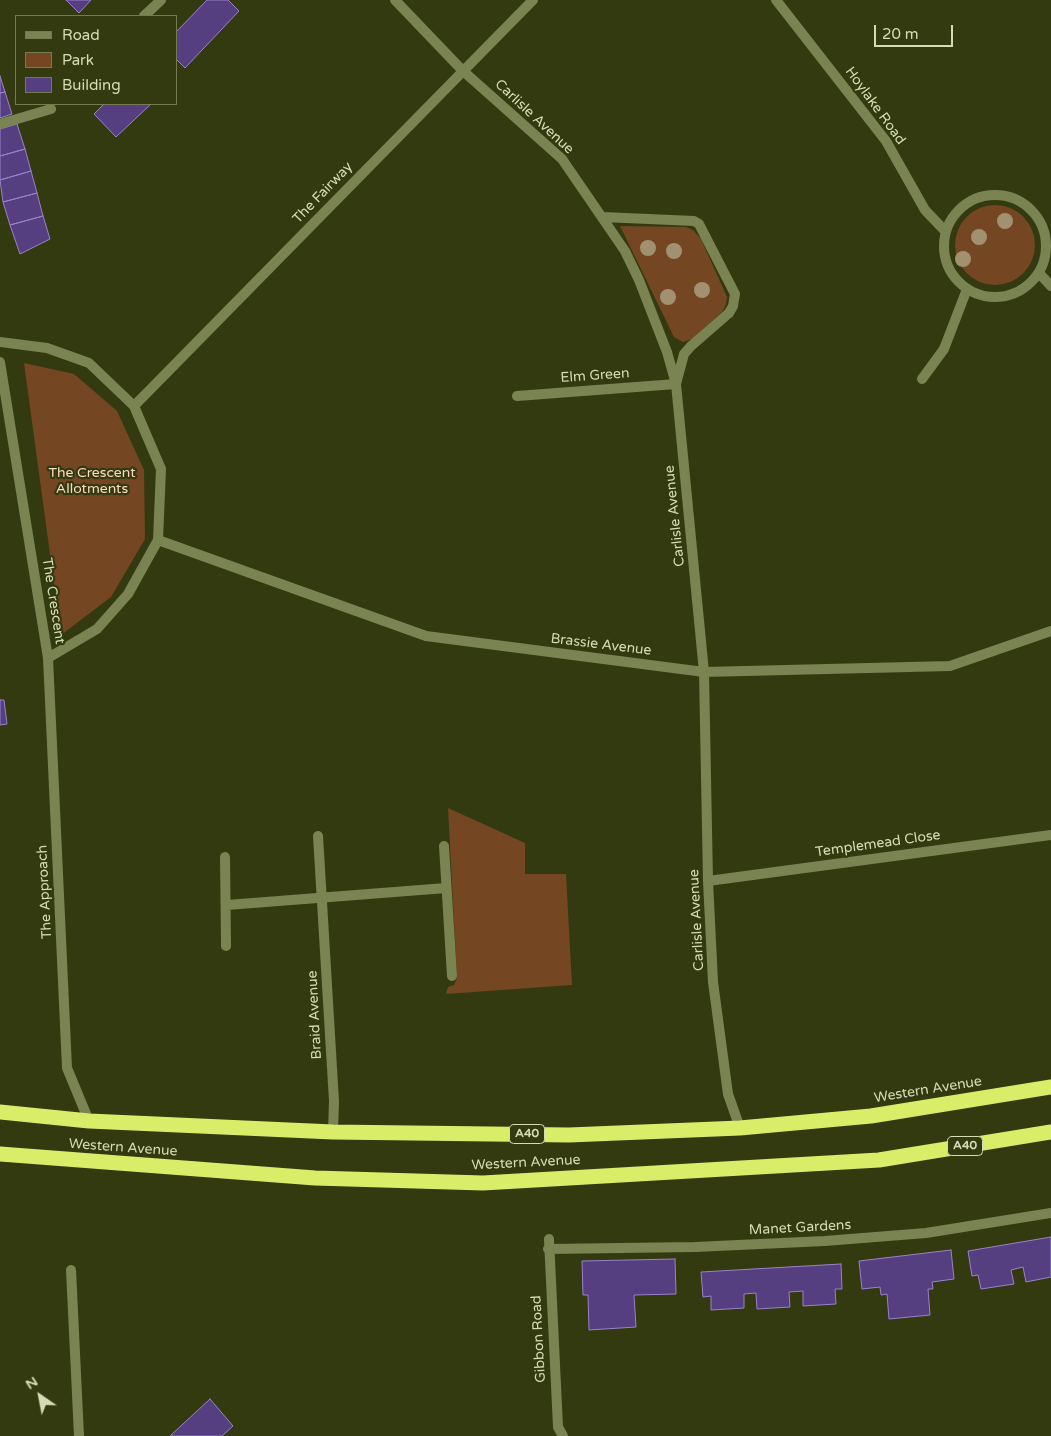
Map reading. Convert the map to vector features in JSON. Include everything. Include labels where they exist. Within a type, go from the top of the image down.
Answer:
[{"type":"highway","name":"Western Avenue","points":[[0,1112],[89,1121],[334,1132],[569,1135],[740,1128],[871,1116],[1051,1087]]},
{"type":"highway","name":"Western Avenue","points":[[0,1154],[316,1178],[483,1183],[879,1160],[1051,1132]]},
{"type":"street","points":[[145,15],[161,0]]},
{"type":"street","name":"Carlisle Avenue","points":[[395,0],[462,70],[562,160],[625,251],[639,280],[667,352],[676,384],[704,672],[708,881],[714,982],[728,1094],[740,1128]]},
{"type":"street","name":"The Fairway","points":[[134,406],[462,70],[533,0]]},
{"type":"street","name":"Hoylake Road","points":[[776,0],[886,141],[925,210],[946,232]]},
{"type":"street","points":[[0,124],[50,109]]},
{"type":"street","points":[[999,194],[1016,198],[1031,208],[1041,222],[1046,239],[1046,256],[1039,273],[1028,285],[1014,294],[998,297],[982,295],[967,289],[955,278],[947,264],[944,248],[946,232],[953,216],[966,204],[981,196],[999,194]]},
{"type":"street","points":[[603,217],[694,221],[703,229],[735,294],[729,313],[684,354],[676,384]]},
{"type":"street","points":[[1039,273],[1051,286]]},
{"type":"street","points":[[922,380],[944,350],[967,289]]},
{"type":"street","name":"The Crescent","points":[[0,342],[47,348],[89,363],[134,406],[162,469],[158,540],[128,594],[97,629],[48,658],[0,362]]},
{"type":"street","name":"Elm Green","points":[[517,396],[676,384]]},
{"type":"street","name":"Brassie Avenue","points":[[158,540],[426,636],[704,672],[950,666],[1051,631]]},
{"type":"street","name":"The Approach","points":[[48,658],[68,1068],[89,1121]]},
{"type":"street","name":"Templemead Close","points":[[708,881],[1051,835]]},
{"type":"street","name":"Braid Avenue","points":[[318,836],[334,1101],[334,1132]]},
{"type":"street","points":[[444,846],[452,976]]},
{"type":"street","points":[[224,857],[226,946]]},
{"type":"street","points":[[226,905],[322,896],[446,888]]},
{"type":"street","name":"Manet Gardens","points":[[549,1244],[695,1247],[834,1240],[926,1233],[1051,1213]]},
{"type":"street","name":"Gibbon Road","points":[[549,1244],[558,1428],[563,1436]]},
{"type":"street","points":[[71,1270],[79,1436]]},
{"type":"green space","points":[[995,205],[1010,208],[1023,217],[1032,230],[1035,245],[1032,260],[1023,273],[1010,282],[995,285],[980,282],[967,273],[958,260],[955,245],[958,230],[967,217],[980,208]]},
{"type":"green space","points":[[620,226],[686,227],[693,230],[701,239],[727,297],[723,311],[692,339],[683,342],[674,337]]},
{"type":"green space","name":"The Crescent Allotments","points":[[24,363],[74,374],[117,411],[144,470],[145,539],[111,597],[61,635]]},
{"type":"green space","points":[[448,808],[525,843],[525,874],[566,874],[572,985],[446,994],[448,987],[454,985],[457,978]]},
{"type":"building","points":[[66,0],[91,0],[79,13]]},
{"type":"building","points":[[207,0],[228,0],[239,11],[185,68],[178,61],[178,30]]},
{"type":"building","points":[[0,76],[5,92],[0,93]]},
{"type":"building","points":[[5,92],[12,114],[0,118],[0,93]]},
{"type":"building","points":[[103,105],[150,105],[116,137],[94,114]]},
{"type":"building","points":[[17,124],[25,149],[0,156],[0,129]]},
{"type":"building","points":[[25,149],[31,171],[0,180],[0,156]]},
{"type":"building","points":[[31,171],[37,193],[3,202],[0,180]]},
{"type":"building","points":[[37,193],[43,216],[10,225],[3,202]]},
{"type":"building","points":[[43,216],[50,239],[20,254],[10,225]]},
{"type":"building","points":[[0,700],[4,700],[7,724],[0,725]]},
{"type":"building","points":[[1051,1237],[1051,1277],[1026,1282],[1023,1267],[1011,1270],[1014,1284],[981,1289],[978,1275],[972,1276],[968,1251]]},
{"type":"building","points":[[951,1250],[954,1279],[932,1282],[933,1289],[928,1289],[930,1315],[889,1319],[887,1294],[881,1295],[880,1287],[862,1289],[859,1261]]},
{"type":"building","points":[[675,1259],[676,1294],[634,1295],[636,1327],[589,1330],[588,1295],[583,1295],[582,1261]]},
{"type":"building","points":[[841,1264],[842,1289],[835,1289],[836,1304],[803,1306],[803,1291],[789,1292],[790,1307],[757,1309],[756,1293],[744,1294],[744,1308],[711,1310],[711,1296],[703,1297],[701,1272]]},
{"type":"building","points":[[210,1399],[233,1426],[222,1436],[170,1436]]}]
